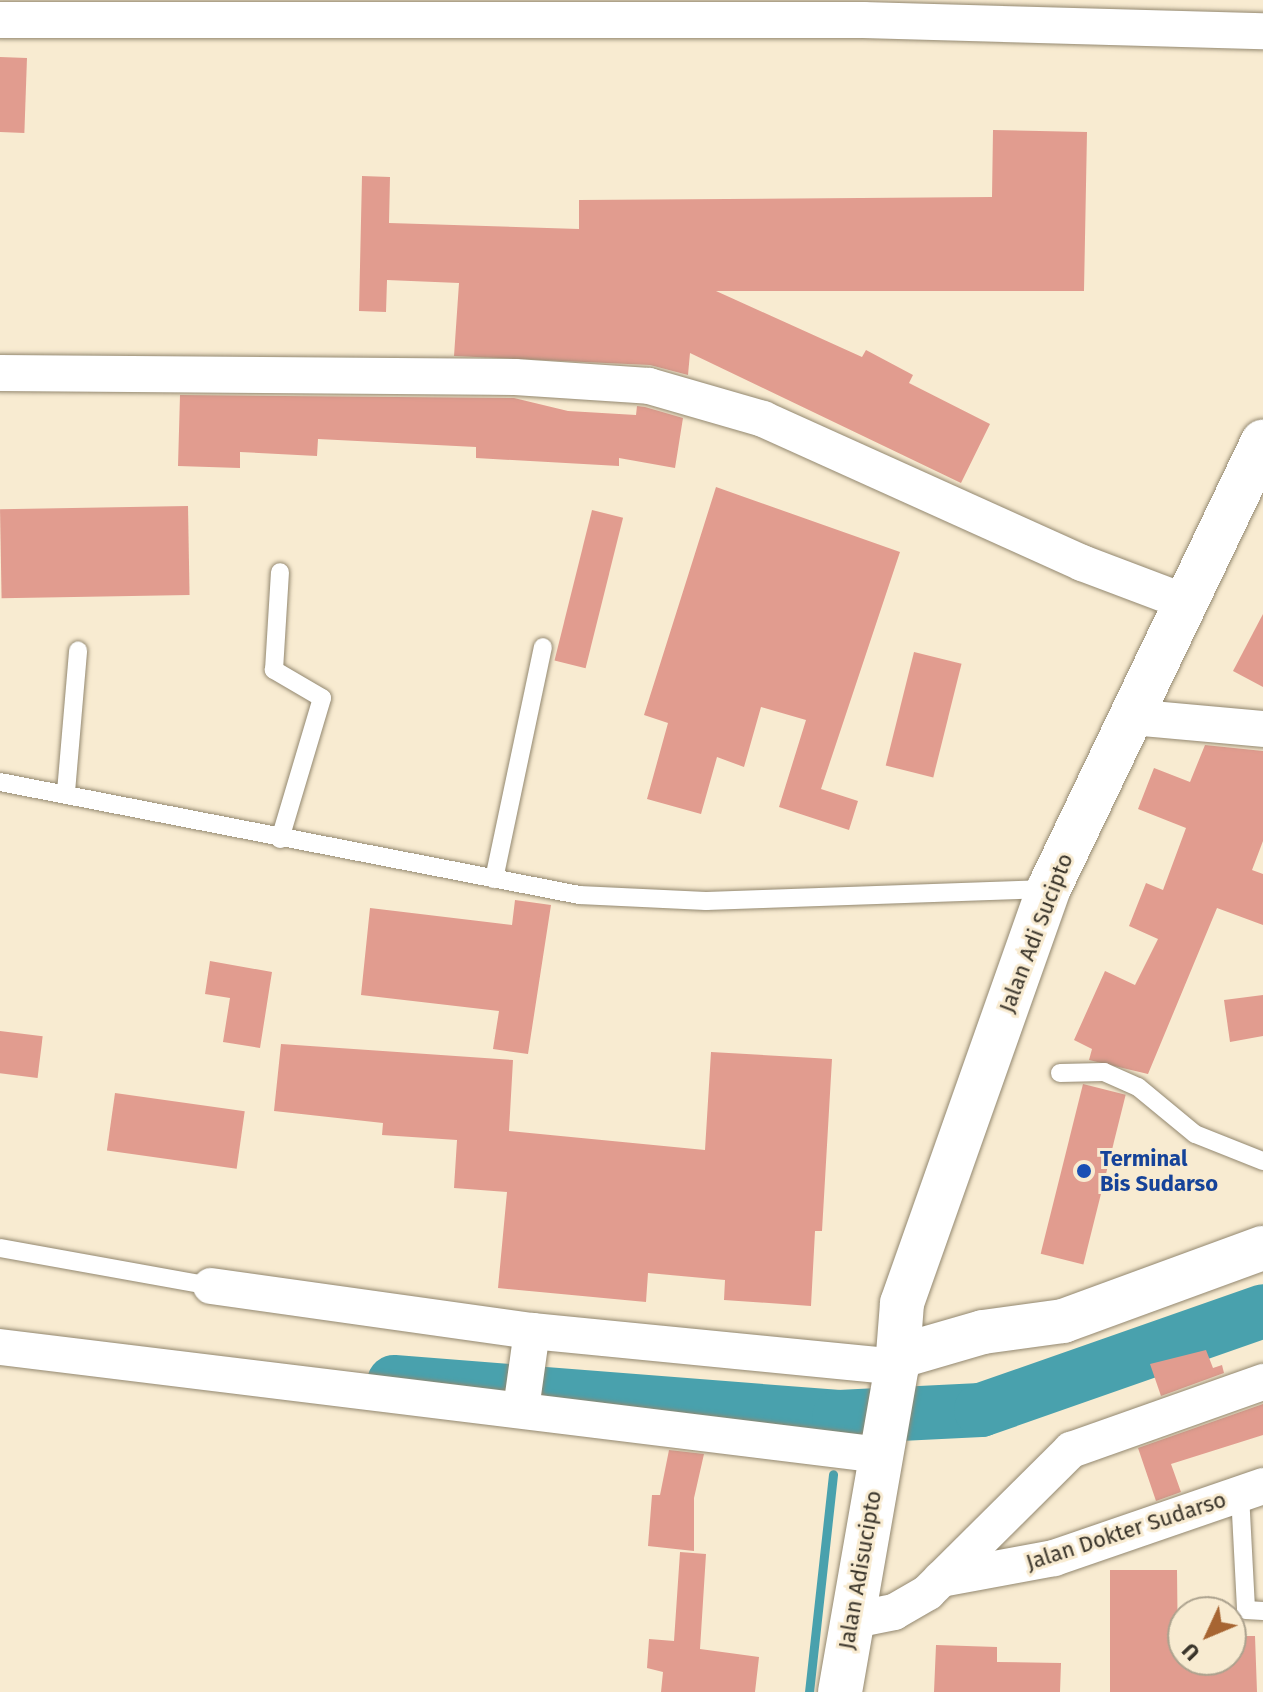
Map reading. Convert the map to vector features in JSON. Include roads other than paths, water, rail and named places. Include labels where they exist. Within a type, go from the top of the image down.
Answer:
[{"type":"main road","name":"Jalan Adi Sucipto","points":[[889,1407],[902,1303],[1049,888],[1263,442]]},
{"type":"main road","points":[[902,1303],[983,1332],[1063,1321],[1263,1248]]},
{"type":"main road","points":[[889,1407],[983,1332]]},
{"type":"main road","name":"Jalan Adisucipto","points":[[840,1692],[849,1621],[889,1407]]},
{"type":"street","points":[[0,20],[848,20],[1263,31]]},
{"type":"street","points":[[0,373],[485,377],[649,386],[763,419],[1082,563],[1185,602]]},
{"type":"street","points":[[1131,717],[1263,729]]},
{"type":"street","points":[[211,1286],[889,1407]]},
{"type":"street","points":[[521,1409],[531,1344]]},
{"type":"street","points":[[0,1347],[521,1409],[889,1407]]},
{"type":"street","points":[[849,1621],[909,1606],[941,1579],[1071,1450],[1263,1382]]},
{"type":"street","name":"Jalan Dokter Sudarso","points":[[941,1579],[1054,1558],[1251,1490]]},
{"type":"lane","points":[[280,572],[274,670],[322,698],[280,839]]},
{"type":"lane","points":[[494,879],[543,647]]},
{"type":"lane","points":[[66,792],[78,651]]},
{"type":"lane","points":[[0,782],[66,792],[280,839],[579,895],[706,901],[1049,888]]},
{"type":"lane","points":[[1060,1073],[1104,1072],[1138,1087],[1195,1134],[1263,1161]]},
{"type":"lane","points":[[0,1248],[211,1286]]},
{"type":"lane","points":[[1251,1490],[1246,1610],[1263,1611]]},
{"type":"waterway","points":[[394,1382],[839,1417],[981,1410],[1263,1311]]},
{"type":"waterway","points":[[838,1424],[839,1417]]},
{"type":"waterway","points":[[809,1692],[833,1474]]},
{"type":"place","name":"Terminal Bis Sudarso","points":[[1084,1171]]}]
